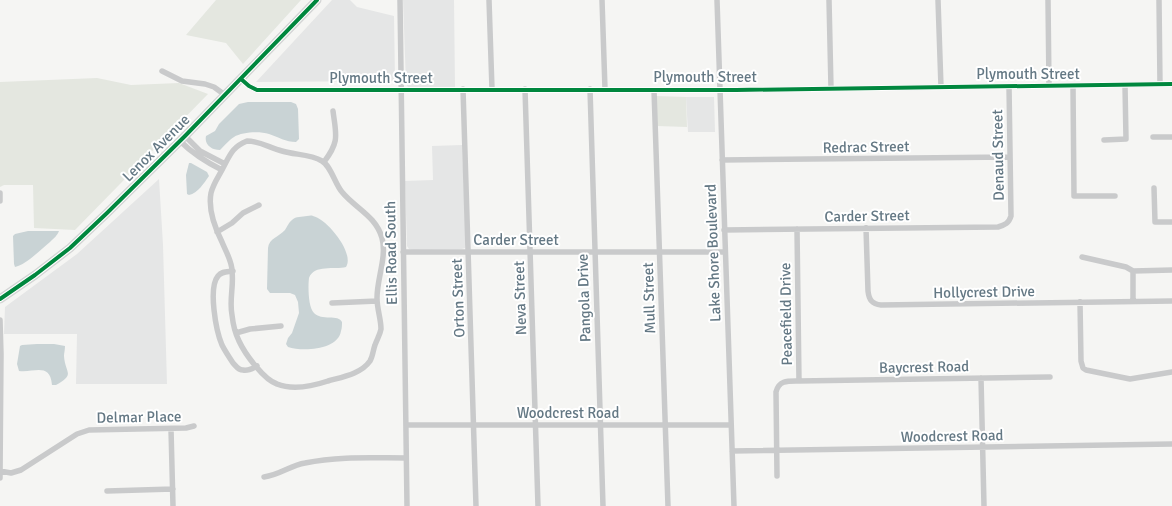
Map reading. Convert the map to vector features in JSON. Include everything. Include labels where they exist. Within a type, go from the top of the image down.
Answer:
[{"type":"main road","name":"Lenox Avenue","points":[[0,299],[35,275],[70,248],[108,213],[183,139],[317,0]]},
{"type":"street","name":"Ellis Road South","points":[[400,0],[407,506]]},
{"type":"street","points":[[489,0],[492,89]]},
{"type":"street","points":[[602,0],[605,89]]},
{"type":"street","name":"Lake Shore Boulevard","points":[[717,0],[734,506]]},
{"type":"street","points":[[829,0],[830,88]]},
{"type":"street","points":[[938,0],[941,87]]},
{"type":"street","points":[[1048,0],[1049,86]]},
{"type":"street","points":[[1159,0],[1160,84]]},
{"type":"street","points":[[162,71],[182,81],[205,84],[214,87],[225,95]]},
{"type":"street","name":"Plymouth Street","points":[[241,79],[249,86],[257,90],[720,90],[1172,84]]},
{"type":"street","points":[[1104,140],[1126,139],[1125,85]]},
{"type":"street","name":"Denaud Street","points":[[1008,222],[1011,216],[1009,86]]},
{"type":"street","points":[[1073,86],[1074,196],[1115,196]]},
{"type":"street","name":"Orton Street","points":[[463,89],[476,506]]},
{"type":"street","name":"Neva Street","points":[[525,89],[538,506]]},
{"type":"street","name":"Pangola Drive","points":[[590,89],[603,506]]},
{"type":"street","name":"Mull Street","points":[[654,90],[668,506]]},
{"type":"street","points":[[324,162],[335,144],[336,134],[333,111]]},
{"type":"street","points":[[1153,138],[1172,137]]},
{"type":"street","points":[[183,139],[200,151],[225,164]]},
{"type":"street","points":[[183,139],[194,154],[222,170]]},
{"type":"street","points":[[246,141],[254,141],[281,151],[310,156],[321,160],[324,162],[342,192],[371,219],[378,228],[382,237],[383,247],[383,258],[377,292],[381,327],[380,334],[370,360],[366,366],[359,371],[344,377],[324,382],[303,386],[282,386],[275,384],[268,379],[240,343],[232,315],[231,302],[233,271],[212,217],[211,194],[225,164],[234,148],[246,141]]},
{"type":"street","name":"Redrac Street","points":[[722,160],[1010,157]]},
{"type":"street","points":[[1154,188],[1155,222],[1172,222]]},
{"type":"street","points":[[0,193],[0,201]]},
{"type":"street","points":[[217,232],[259,205]]},
{"type":"street","name":"Carder Street","points":[[724,230],[998,227],[1003,226],[1008,222]]},
{"type":"street","name":"Hollycrest Drive","points":[[866,228],[868,296],[871,301],[876,304],[1172,301]]},
{"type":"street","name":"Peacefield Drive","points":[[778,476],[776,392],[777,388],[783,382],[799,381],[797,229]]},
{"type":"street","name":"Carder Street","points":[[403,252],[725,252]]},
{"type":"street","points":[[1082,256],[1126,267],[1133,271],[1172,270]]},
{"type":"street","points":[[233,271],[223,272],[215,281],[214,310],[218,333],[228,356],[240,370],[244,371],[257,366]]},
{"type":"street","points":[[1133,271],[1133,301]]},
{"type":"street","points":[[332,303],[377,301]]},
{"type":"street","points":[[1080,302],[1081,361],[1083,368],[1086,370],[1130,379],[1172,372]]},
{"type":"street","points":[[0,320],[0,478]]},
{"type":"street","points":[[236,333],[250,329],[280,326]]},
{"type":"street","name":"Baycrest Road","points":[[799,381],[1050,377]]},
{"type":"street","points":[[981,378],[984,506]]},
{"type":"street","name":"Woodcrest Road","points":[[406,425],[731,425]]},
{"type":"street","name":"Delmar Place","points":[[0,471],[11,473],[21,470],[77,434],[89,430],[171,429],[194,426]]},
{"type":"street","points":[[171,429],[173,506]]},
{"type":"street","name":"Woodcrest Road","points":[[732,451],[1172,444]]},
{"type":"street","points":[[264,477],[273,476],[303,463],[338,458],[406,458]]},
{"type":"street","points":[[107,490],[173,489]]},
{"type":"shaded area","points":[[216,0],[301,0],[243,64],[226,43],[186,35]]},
{"type":"shaded area","points":[[332,0],[350,0],[357,7],[394,16],[395,81],[256,82]]},
{"type":"shaded area","points":[[403,0],[454,0],[455,87],[408,87],[406,84]]},
{"type":"shaded area","points":[[97,78],[131,85],[179,83],[208,94],[75,230],[34,228],[33,185],[4,185],[0,187],[0,82]]},
{"type":"shaded area","points":[[656,96],[686,97],[687,127],[657,126]]},
{"type":"shaded area","points":[[686,97],[714,97],[715,132],[688,132]]},
{"type":"shaded area","points":[[248,102],[291,102],[296,104],[298,109],[299,139],[296,142],[292,142],[265,133],[251,132],[234,137],[220,150],[209,146],[206,142],[206,136],[215,131],[219,124],[239,104]]},
{"type":"shaded area","points":[[462,145],[465,248],[409,249],[407,246],[405,181],[433,180],[432,146]]},
{"type":"shaded area","points":[[189,163],[207,172],[209,176],[198,190],[189,195],[187,194],[186,175]]},
{"type":"shaded area","points":[[159,179],[163,245],[167,384],[76,384],[77,334],[4,334],[5,307],[77,254]]},
{"type":"shaded area","points":[[312,216],[319,218],[338,237],[347,254],[348,261],[346,267],[320,269],[315,271],[309,278],[309,296],[312,310],[321,317],[337,318],[342,322],[342,326],[338,337],[334,342],[327,346],[311,349],[294,349],[288,347],[286,344],[292,333],[299,313],[298,302],[295,295],[290,293],[270,293],[267,289],[268,248],[270,242],[285,230],[291,221],[297,217]]},
{"type":"shaded area","points":[[28,231],[59,231],[54,238],[33,256],[24,263],[15,267],[13,236],[15,234]]},
{"type":"shaded area","points":[[54,344],[65,346],[64,356],[68,375],[56,385],[52,385],[51,378],[45,371],[19,371],[17,364],[20,346]]},
{"type":"cycle path","points":[[0,299],[35,275],[70,248],[185,136],[317,0]]},
{"type":"cycle path","points":[[241,79],[249,86],[257,90],[736,90],[1172,84]]}]
